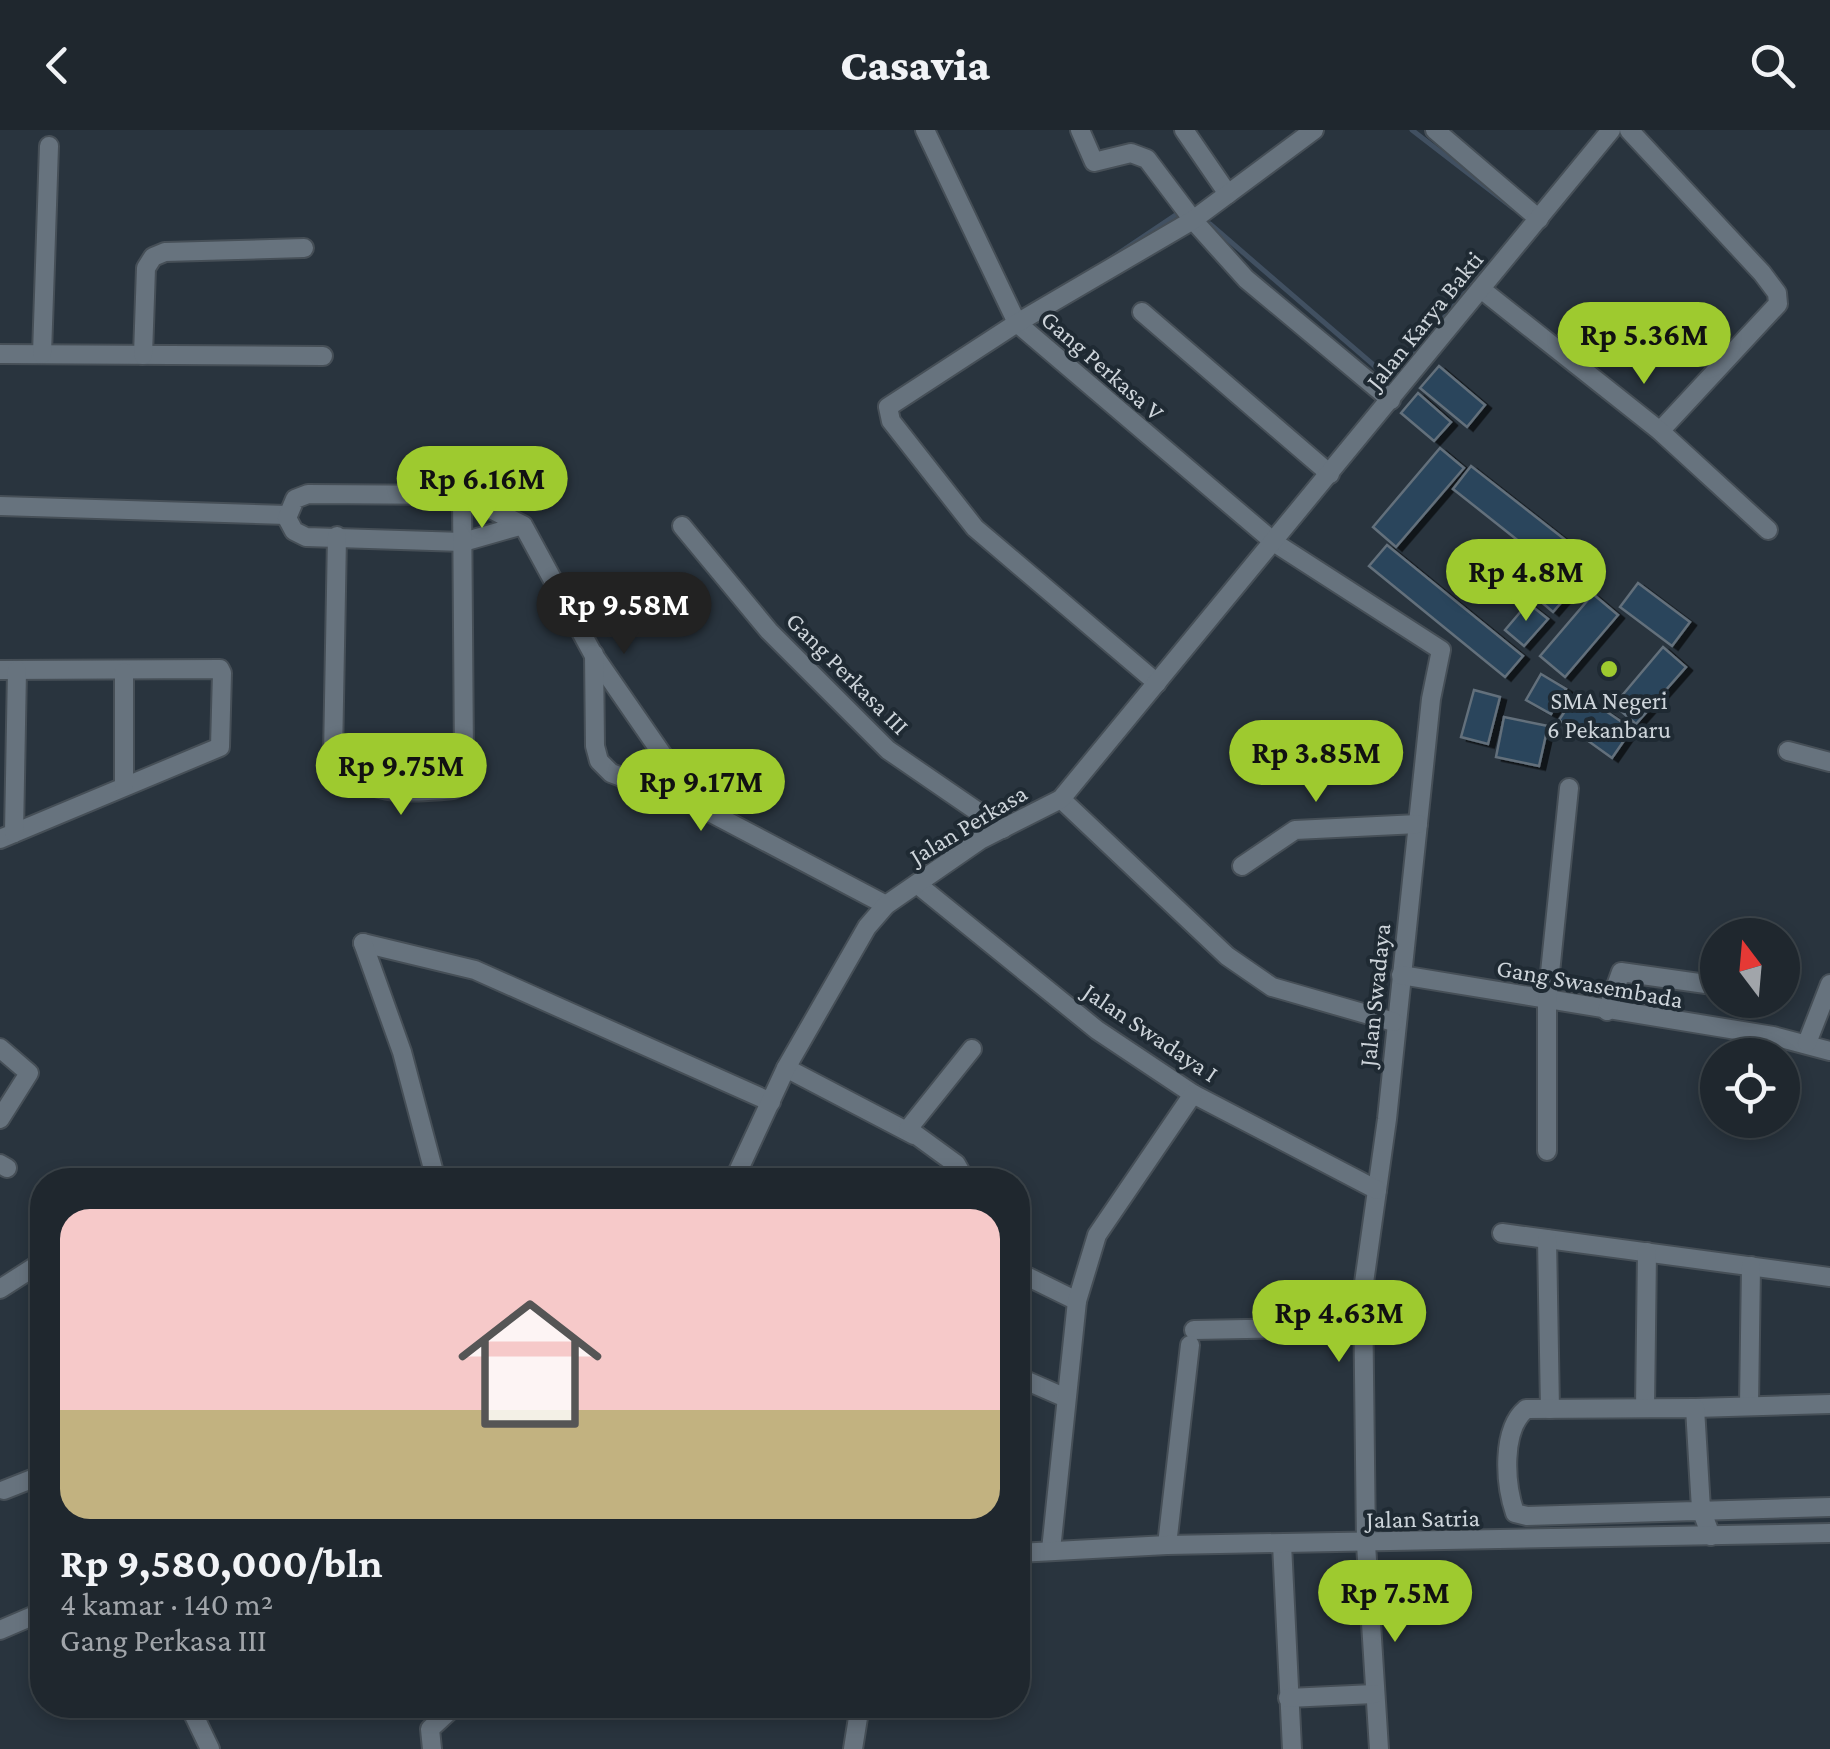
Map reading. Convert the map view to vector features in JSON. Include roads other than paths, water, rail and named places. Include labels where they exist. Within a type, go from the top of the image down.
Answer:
[{"type":"street","name":"Gang Perkasa V","points":[[925,130],[1017,323],[1275,543]]},
{"type":"street","points":[[1080,130],[1094,162],[1131,153],[1148,159],[1193,220],[1246,278],[1391,400]]},
{"type":"street","points":[[1184,130],[1228,194]]},
{"type":"street","points":[[1157,683],[974,528],[887,413],[892,402],[1017,323],[1193,220],[1312,130]]},
{"type":"street","points":[[1435,130],[1539,219]]},
{"type":"street","name":"Jalan Karya Bakti","points":[[1275,543],[1612,130]]},
{"type":"street","points":[[1629,130],[1739,247],[1778,298],[1778,304],[1660,431]]},
{"type":"street","points":[[42,354],[49,146]]},
{"type":"street","points":[[143,355],[146,268],[153,257],[165,252],[304,248]]},
{"type":"street","points":[[1481,289],[1660,431],[1768,530]]},
{"type":"street","points":[[1142,312],[1330,474]]},
{"type":"street","points":[[0,354],[322,356]]},
{"type":"street","points":[[523,525],[463,542],[299,535],[289,525],[288,515],[295,499],[308,494],[462,496],[523,525],[594,654],[698,806]]},
{"type":"street","points":[[336,536],[333,756],[358,780],[396,794],[453,789],[464,759],[462,496]]},
{"type":"street","points":[[0,506],[288,515]]},
{"type":"street","name":"Gang Perkasa III","points":[[682,526],[769,631],[888,750],[1003,829]]},
{"type":"street","name":"Jalan Perkasa","points":[[740,1168],[786,1068],[845,961],[886,905],[1003,829],[1062,799],[1275,543]]},
{"type":"street","name":"Jalan Swadaya","points":[[1275,543],[1441,650],[1431,699],[1362,1327],[1366,1544],[1379,1749]]},
{"type":"street","points":[[594,654],[595,746],[600,761],[612,773],[698,806],[886,905]]},
{"type":"street","points":[[9,670],[124,672],[222,673],[221,746],[7,836],[9,670]]},
{"type":"street","points":[[124,672],[124,786]]},
{"type":"street","points":[[1788,751],[1830,762]]},
{"type":"street","points":[[1547,1150],[1548,1002],[1569,788]]},
{"type":"street","points":[[1062,799],[1226,956],[1272,986],[1394,1022]]},
{"type":"street","points":[[1242,866],[1295,830],[1418,824]]},
{"type":"street","name":"Jalan Swadaya I","points":[[917,884],[1097,1030],[1193,1094],[1377,1190]]},
{"type":"street","points":[[433,1168],[402,1052],[363,943],[475,970],[771,1102]]},
{"type":"street","points":[[1607,1011],[1621,972],[1700,983]]},
{"type":"street","name":"Gang Swasembada","points":[[1401,975],[1807,1043],[1830,1051]]},
{"type":"street","points":[[1807,1043],[1830,984]]},
{"type":"street","points":[[0,1048],[29,1073],[0,1118]]},
{"type":"street","points":[[915,1136],[908,1129],[972,1049]]},
{"type":"street","points":[[786,1068],[915,1136],[958,1168]]},
{"type":"street","points":[[1051,1550],[1077,1301],[1108,1213],[1193,1094]]},
{"type":"street","points":[[1502,1233],[1830,1277]]},
{"type":"street","points":[[1547,1239],[1550,1409]]},
{"type":"street","points":[[1645,1408],[1647,1252]]},
{"type":"street","points":[[1750,1406],[1751,1266]]},
{"type":"street","points":[[0,1290],[30,1270]]},
{"type":"street","points":[[1030,1278],[1077,1301]]},
{"type":"street","points":[[1167,1546],[1192,1338],[1362,1327]]},
{"type":"street","points":[[1030,1382],[1066,1398]]},
{"type":"street","points":[[1830,1404],[1526,1409],[1509,1432],[1515,1513],[1830,1507]]},
{"type":"street","points":[[1695,1408],[1700,1508],[1712,1536]]},
{"type":"street","points":[[4,1490],[30,1480]]},
{"type":"street","name":"Jalan Satria","points":[[1030,1551],[1830,1533]]},
{"type":"street","points":[[1282,1544],[1292,1749]]},
{"type":"street","points":[[0,1630],[30,1617]]},
{"type":"street","points":[[1288,1698],[1374,1694]]},
{"type":"street","points":[[195,1718],[210,1749]]},
{"type":"street","points":[[432,1749],[430,1729],[442,1718]]},
{"type":"street","points":[[853,1749],[858,1718]]},
{"type":"waterway","points":[[1412,130],[1513,208]]},
{"type":"waterway","points":[[1110,259],[1180,212]]},
{"type":"waterway","points":[[1210,224],[1391,380],[1488,266]]},
{"type":"place","name":"SMA Negeri 6 Pekanbaru","points":[[1609,669]]}]
